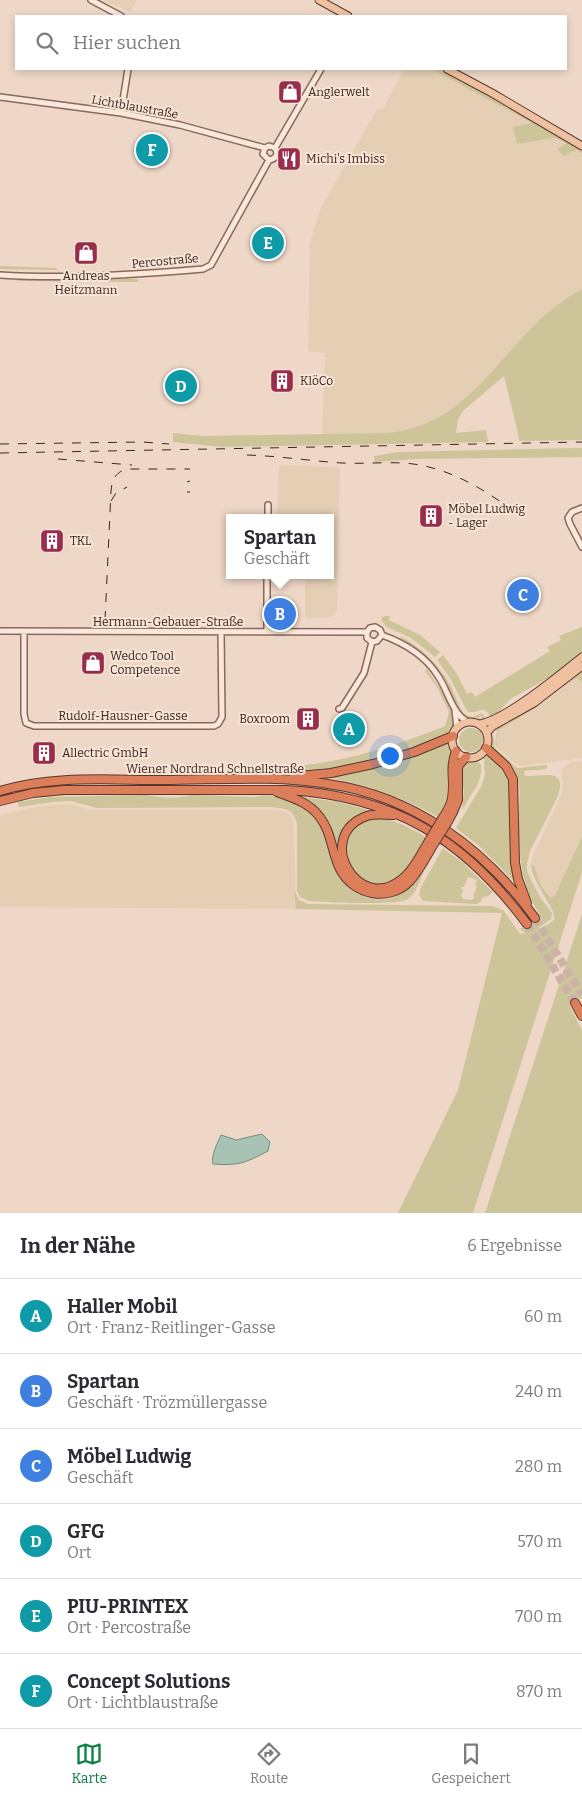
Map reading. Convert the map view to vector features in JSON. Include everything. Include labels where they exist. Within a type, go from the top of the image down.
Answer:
[{"type":"highway","points":[[289,780],[298,776],[331,773],[386,761],[421,750],[453,736]]},
{"type":"highway","name":"Wiener Nordrand Schnellstraße","points":[[0,791],[55,781],[289,780],[352,788],[389,800],[425,817],[456,837],[486,861],[508,884],[532,915],[515,868],[513,779],[506,766],[486,748]]},
{"type":"highway","points":[[445,821],[452,798],[452,765],[456,751]]},
{"type":"highway","points":[[398,815],[377,814],[367,816],[353,825],[345,835],[342,846],[343,861],[349,872],[359,882],[376,888],[389,886],[396,884],[409,872],[453,812],[458,800],[458,766],[466,757]]},
{"type":"highway","name":"Wiener Nordrand Schnellstraße","points":[[0,801],[33,793],[64,790],[270,790],[328,793],[363,802],[419,825],[466,856],[496,885],[527,924]]},
{"type":"highway","points":[[270,790],[304,802],[316,812],[329,832],[338,865],[344,876],[354,886],[368,892],[386,894],[404,886],[417,872],[432,841]]},
{"type":"highway","points":[[575,1003],[582,1016]]},
{"type":"main road","points":[[319,0],[346,15]]},
{"type":"main road","points":[[449,70],[582,146]]},
{"type":"main road","points":[[480,724],[487,732],[488,738],[486,748],[479,756],[466,757],[456,751],[453,736],[457,728],[468,722],[480,724],[504,714],[582,657]]},
{"type":"main road","points":[[487,732],[492,726],[534,703],[582,666]]},
{"type":"street","points":[[91,0],[119,15]]},
{"type":"street","points":[[122,113],[128,70]]},
{"type":"street","points":[[275,148],[269,146],[265,148],[263,154],[269,160],[274,159],[276,156],[277,151],[275,148],[320,70]]},
{"type":"street","name":"Lichtblaustraße","points":[[0,98],[122,113],[180,125],[265,148]]},
{"type":"street","name":"Percostraße","points":[[0,275],[144,274],[203,269],[211,265],[269,160]]},
{"type":"street","points":[[268,505],[268,514]]},
{"type":"street","points":[[582,508],[572,512],[568,518],[582,547]]},
{"type":"street","points":[[267,579],[267,632]]},
{"type":"street","name":"Hermann-Gebauer-Straße","points":[[0,631],[367,632],[370,628],[375,627],[380,630],[382,635],[404,645],[429,664],[438,675],[454,706],[464,720],[468,722]]},
{"type":"street","name":"Rudolf-Hausner-Gasse","points":[[24,632],[24,714],[26,723],[34,726],[214,726],[218,724],[222,717],[221,632]]},
{"type":"street","points":[[367,632],[367,638],[372,642]]},
{"type":"street","points":[[372,642],[380,640],[382,635]]},
{"type":"street","points":[[339,708],[342,708],[364,673],[372,642]]},
{"type":"street","name":"Hermann-Gebauer-Straße","points":[[454,706],[457,728]]},
{"type":"shaded area","points":[[103,0],[137,0],[130,12]]},
{"type":"shaded area","points":[[403,70],[433,70],[533,123],[517,144],[554,138],[566,144],[558,148],[560,152],[576,150],[582,153],[582,289],[562,301],[544,316],[473,393],[436,419],[419,427],[393,433],[322,434],[325,353],[308,351],[310,244],[321,208],[377,109],[383,109]]},
{"type":"shaded area","points":[[433,70],[441,70],[512,108],[565,140],[582,151],[582,153],[576,150],[564,156],[558,148],[566,143],[554,138],[517,144],[513,127],[532,123]]},
{"type":"shaded area","points":[[0,266],[57,268],[57,270],[0,269]]},
{"type":"shaded area","points":[[19,279],[138,279],[138,282],[16,281]]},
{"type":"shaded area","points":[[582,289],[582,440],[519,441],[504,376],[464,410],[458,419],[456,433],[486,430],[488,442],[221,447],[173,442],[173,433],[203,436],[384,433],[408,429],[430,421],[450,410],[468,395],[533,326],[556,306]]},
{"type":"shaded area","points":[[582,448],[582,457],[416,459],[375,462],[374,456],[399,452]]},
{"type":"shaded area","points":[[279,465],[340,467],[337,611],[332,617],[305,618],[305,579],[334,579],[334,514],[277,514]]},
{"type":"shaded area","points":[[385,616],[390,616],[389,620],[420,635],[440,652],[435,657],[411,638],[387,627],[381,620]]},
{"type":"shaded area","points":[[582,627],[582,653],[559,672],[512,698],[491,718],[485,710],[467,711],[450,678],[437,660],[443,655],[457,674],[467,694],[472,692],[475,697],[550,651],[547,647],[561,640],[559,636]]},
{"type":"shaded area","points":[[402,637],[424,652],[441,671],[451,686],[464,714],[472,717],[482,713],[487,720],[483,721],[481,716],[479,717],[481,721],[471,719],[462,714],[441,673],[425,656],[400,638]]},
{"type":"shaded area","points":[[427,669],[444,692],[455,720],[454,727],[448,735],[394,755],[329,770],[325,768],[297,773],[195,774],[196,770],[284,767],[333,761],[391,746],[445,726],[449,712],[437,687],[425,671]]},
{"type":"shaded area","points":[[582,670],[582,682],[577,678],[570,681],[539,705],[499,730],[496,738],[496,727],[537,705]]},
{"type":"shaded area","points":[[577,678],[582,682],[582,758],[520,766],[499,749],[496,739],[499,730]]},
{"type":"shaded area","points":[[471,728],[480,731],[483,740],[480,749],[471,752],[462,749],[459,740],[462,731]]},
{"type":"shaded area","points":[[493,731],[495,748],[517,768],[547,765],[547,768],[544,769],[524,771],[525,776],[552,775],[560,781],[557,798],[530,851],[527,864],[527,871],[532,882],[552,913],[551,919],[537,929],[551,922],[554,919],[554,915],[535,879],[531,864],[535,867],[541,884],[551,898],[555,895],[582,836],[582,871],[473,1213],[398,1213],[458,1090],[502,913],[296,909],[294,890],[299,900],[308,904],[492,906],[503,910],[520,934],[525,933],[520,929],[540,915],[533,903],[524,879],[519,841],[520,793],[518,780],[513,769],[492,748]]},
{"type":"shaded area","points":[[449,742],[447,798],[438,817],[411,803],[383,792],[355,783],[325,777],[416,755]]},
{"type":"shaded area","points":[[487,754],[504,767],[510,777],[514,877],[512,879],[478,845],[456,828],[482,785],[485,775],[484,757]]},
{"type":"shaded area","points":[[477,760],[481,765],[478,784],[462,810],[464,789],[462,767],[466,762]]},
{"type":"shaded area","points":[[582,761],[582,836],[555,895],[551,899],[536,875],[535,867],[531,864],[532,858],[562,793],[561,770],[571,762]]},
{"type":"shaded area","points":[[146,795],[169,798],[192,795],[267,796],[289,800],[300,805],[309,811],[324,829],[334,866],[347,886],[354,892],[371,899],[381,900],[400,895],[424,872],[413,894],[408,899],[402,901],[361,903],[309,901],[300,897],[297,890],[297,824],[293,814],[287,810],[270,807],[97,808],[71,801],[19,807],[18,802],[50,797]]},
{"type":"shaded area","points":[[304,797],[339,802],[376,812],[357,818],[340,851],[337,851],[333,837],[303,799]]},
{"type":"shaded area","points":[[62,804],[91,810],[278,810],[287,812],[292,817],[294,824],[296,909],[0,907],[0,815],[36,807]]},
{"type":"shaded area","points":[[375,818],[395,822],[426,837],[405,872],[385,884],[370,884],[358,876],[350,865],[346,851],[348,837],[358,826]]},
{"type":"shaded area","points":[[443,848],[463,863],[493,892],[482,898],[477,904],[423,901],[419,895],[421,887]],"holes":[[[468,877],[477,880],[475,885],[477,887],[473,896],[475,897],[472,900],[463,899],[461,887],[464,887]]]},
{"type":"shaded area","points":[[582,914],[582,998],[569,1005],[582,1030],[582,1213],[485,1213]]},
{"type":"shaded area","points":[[262,1134],[270,1142],[268,1151],[242,1163],[213,1164],[214,1153],[221,1135],[236,1140]]},
{"type":"tunnel","points":[[535,918],[582,995]]},
{"type":"tunnel","points":[[527,924],[575,1003]]},
{"type":"railway","points":[[0,444],[143,442],[169,444]]},
{"type":"railway","points":[[0,453],[582,442]]},
{"type":"railway","points":[[247,455],[342,463],[404,463],[420,465],[451,474],[466,481],[494,497],[520,516]]},
{"type":"railway","points":[[58,459],[132,465]]},
{"type":"railway","points":[[105,620],[111,491],[115,477],[126,469],[190,469]]},
{"type":"railway","points":[[111,501],[116,493],[127,487]]},
{"type":"place","name":"Anglerwelt","points":[[290,92]]},
{"type":"place","name":"Concept Solutions","points":[[152,150]]},
{"type":"place","name":"Michi's Imbiss","points":[[289,159]]},
{"type":"place","name":"PIU-PRINTEX","points":[[268,243]]},
{"type":"place","name":"Andreas Heitzmann","points":[[86,253]]},
{"type":"place","name":"KlöCo","points":[[282,381]]},
{"type":"place","name":"GFG","points":[[181,386]]},
{"type":"place","name":"Möbel Ludwig - Lager","points":[[431,516]]},
{"type":"place","name":"TKL","points":[[52,541]]},
{"type":"place","name":"Möbel Ludwig","points":[[523,595]]},
{"type":"place","name":"Spartan","points":[[280,614]]},
{"type":"place","name":"Wedco Tool Competence","points":[[93,663]]},
{"type":"place","name":"Boxroom","points":[[308,719]]},
{"type":"place","name":"Haller Mobil","points":[[349,729]]},
{"type":"place","name":"Allectric GmbH","points":[[44,753]]}]
